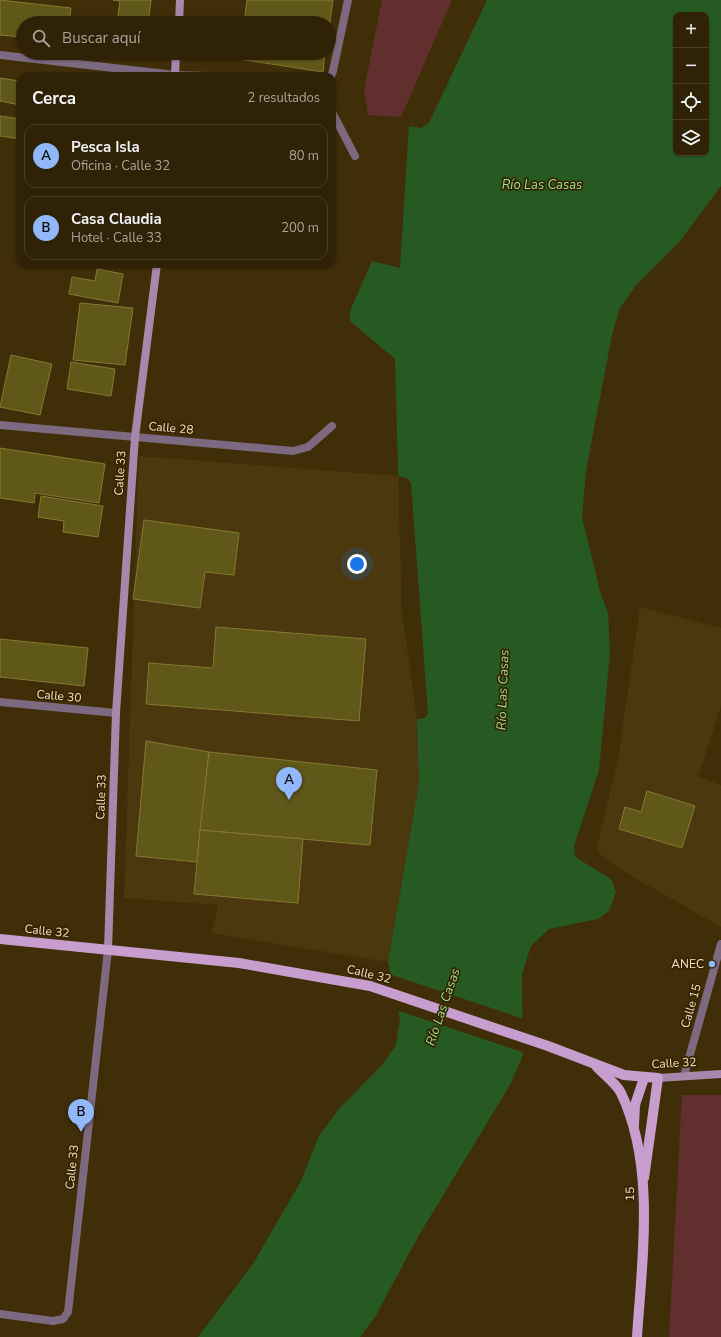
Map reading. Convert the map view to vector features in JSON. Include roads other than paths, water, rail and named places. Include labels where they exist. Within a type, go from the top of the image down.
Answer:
[{"type":"main road","name":"Calle 32","points":[[0,939],[239,963],[370,986],[548,1046],[624,1075],[644,1078],[658,1078]]},
{"type":"main road","name":"15","points":[[594,1064],[620,1092],[633,1127],[644,1178],[642,1262],[636,1337]]},
{"type":"main road","points":[[633,1127],[635,1105],[644,1078]]},
{"type":"main road","points":[[644,1178],[658,1078]]},
{"type":"street","points":[[179,16],[180,0]]},
{"type":"street","points":[[336,57],[348,0]]},
{"type":"street","points":[[0,55],[16,57]]},
{"type":"street","points":[[44,60],[149,72]]},
{"type":"street","points":[[175,72],[176,60]]},
{"type":"street","points":[[332,72],[335,60]]},
{"type":"street","points":[[336,120],[355,156]]},
{"type":"street","name":"Calle 33","points":[[0,1314],[53,1321],[63,1319],[68,1312],[108,950],[116,713],[134,437],[156,268]]},
{"type":"street","name":"Calle 28","points":[[0,425],[293,451],[308,447],[332,426]]},
{"type":"street","name":"Calle 30","points":[[0,702],[116,713]]},
{"type":"street","name":"Calle 15","points":[[684,1076],[721,944]]},
{"type":"street","name":"Calle 32","points":[[658,1078],[721,1074]]},
{"type":"water","name":"Río Las Casas","points":[[475,0],[721,0],[721,186],[680,241],[636,285],[620,308],[612,335],[586,471],[582,517],[600,591],[608,613],[610,653],[599,770],[574,846],[575,857],[611,879],[616,892],[609,911],[598,919],[549,929],[531,946],[522,974],[523,1055],[510,1085],[419,1235],[375,1317],[360,1337],[198,1337],[253,1264],[301,1181],[319,1136],[338,1110],[382,1065],[396,1045],[400,1019],[388,962],[419,783],[417,719],[402,612],[395,359],[350,321],[350,311],[372,261],[400,268],[409,126]]},
{"type":"place","name":"Pesca Isla","points":[[289,800]]},
{"type":"place","name":"ANEC","points":[[712,964]]},
{"type":"place","name":"Casa Claudia","points":[[81,1132]]}]
